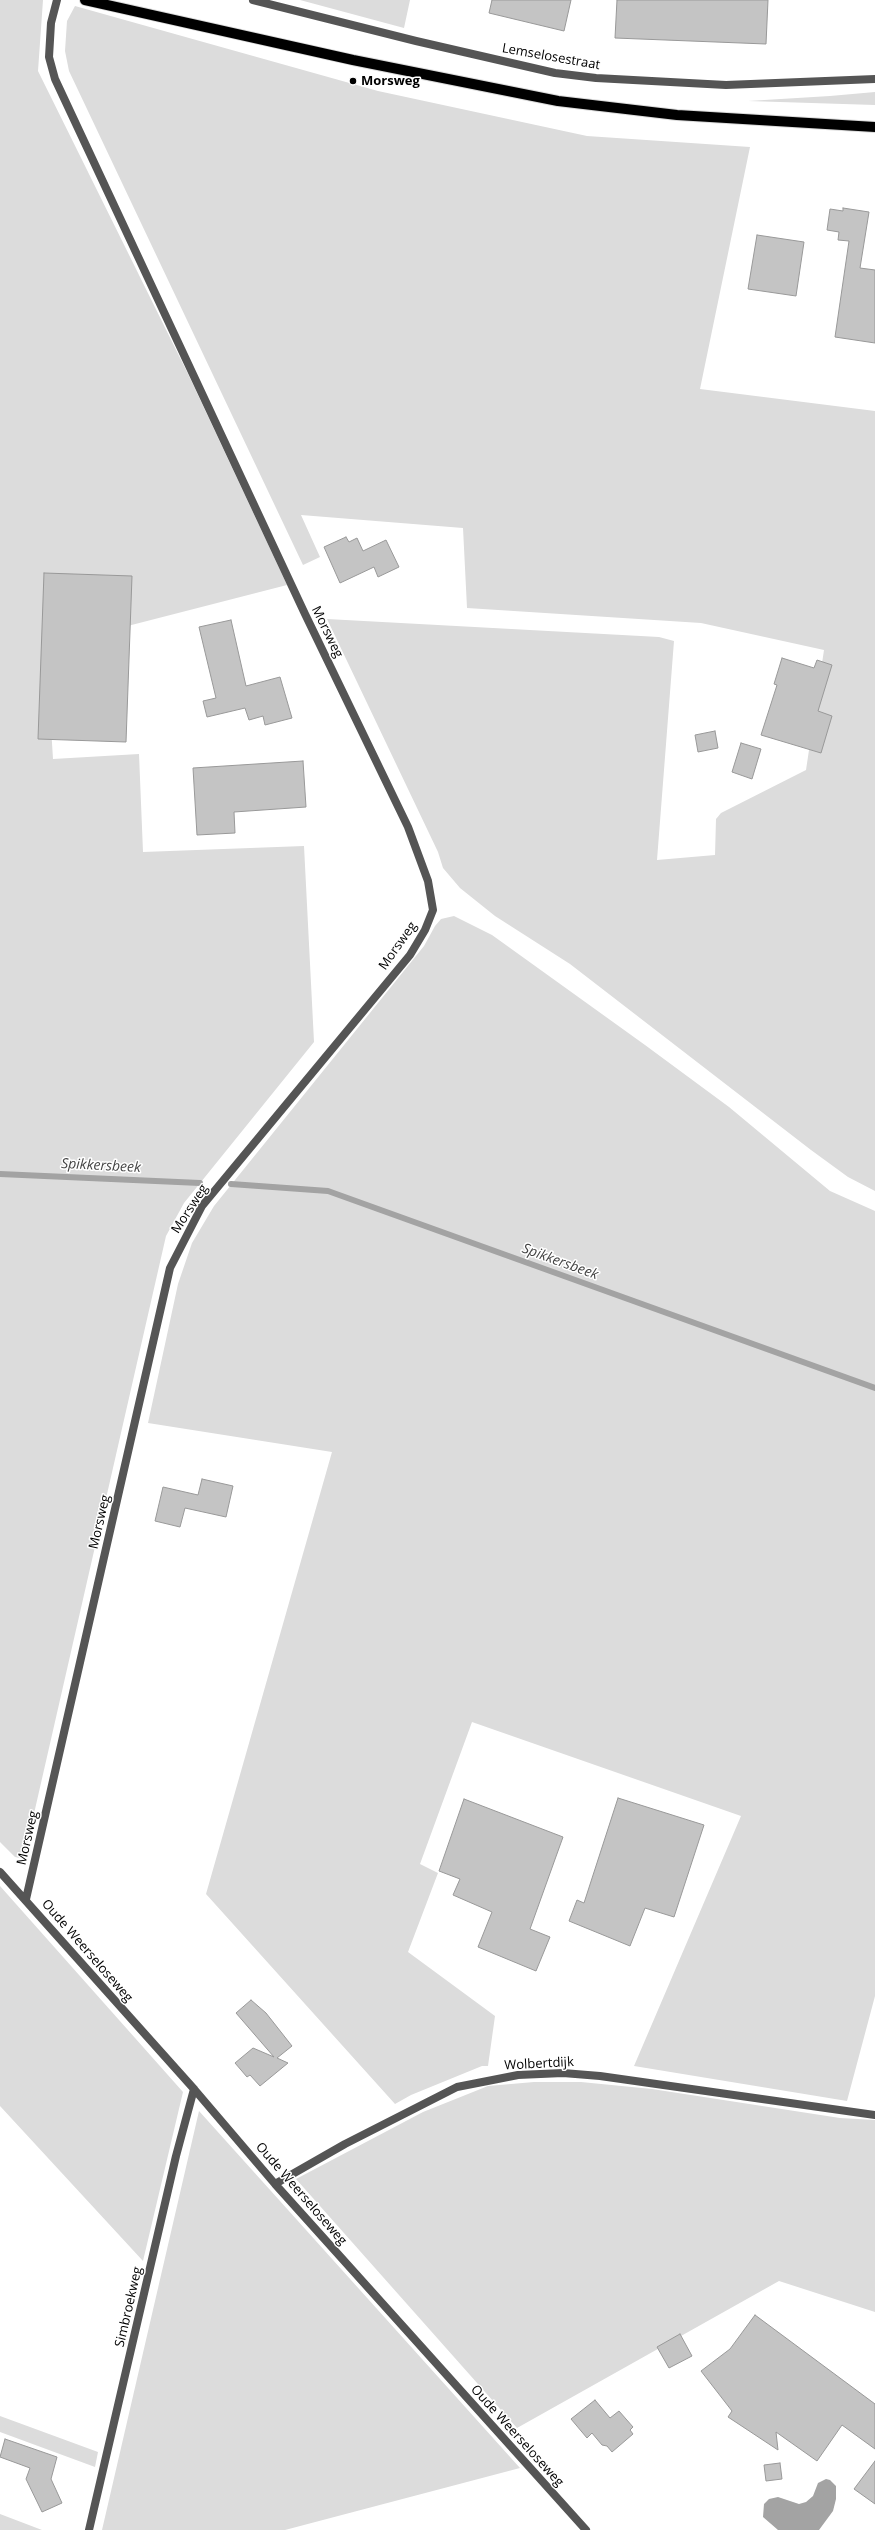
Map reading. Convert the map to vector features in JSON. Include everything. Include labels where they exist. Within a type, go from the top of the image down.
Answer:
[{"type":"main road","points":[[85,0],[353,60],[558,101],[677,115],[875,128]]},
{"type":"street","name":"Morsweg","points":[[26,1899],[170,1268],[202,1206],[410,955],[425,930],[433,910],[428,881],[408,827],[295,592],[55,79],[49,57],[51,23],[57,0]]},
{"type":"street","name":"Lemselosestraat","points":[[253,0],[416,42],[555,72],[596,78],[726,85],[875,79]]},
{"type":"street","name":"Oude Weerseloseweg","points":[[0,1872],[26,1899],[194,2089],[275,2184],[586,2530]]},
{"type":"street","name":"Wolbertdijk","points":[[275,2184],[345,2144],[457,2087],[518,2075],[563,2073],[600,2076],[875,2115]]},
{"type":"street","name":"Simbroekweg","points":[[89,2530],[176,2156],[194,2089]]},
{"type":"shaded area","points":[[0,0],[43,0],[38,71],[189,376],[287,585],[46,647],[53,759],[139,754],[143,852],[304,846],[314,1042],[184,1203],[166,1236],[25,1853],[20,1858],[15,1857],[0,1842]]},
{"type":"shaded area","points":[[300,0],[410,0],[404,28]]},
{"type":"shaded area","points":[[75,6],[378,91],[587,136],[750,147],[700,389],[875,411],[875,1191],[848,1177],[811,1150],[570,964],[495,916],[460,888],[443,868],[438,852],[327,619],[659,637],[674,641],[657,860],[715,855],[716,819],[721,813],[806,770],[824,650],[701,623],[467,608],[463,528],[301,515],[320,557],[303,565],[69,71],[65,51],[67,21]]},
{"type":"shaded area","points":[[875,92],[875,105],[748,101],[830,96]]},
{"type":"shaded area","points":[[454,916],[492,935],[645,1045],[729,1107],[830,1191],[875,1211],[875,1996],[847,2101],[634,2066],[741,1816],[472,1722],[420,1864],[438,1873],[408,1952],[495,2016],[488,2066],[482,2066],[411,2095],[395,2104],[206,1894],[332,1452],[148,1423],[178,1284],[192,1243],[214,1206],[424,946],[435,926],[441,919]]},
{"type":"shaded area","points":[[0,1886],[183,2092],[143,2261],[0,2106]]},
{"type":"shaded area","points":[[534,2082],[581,2082],[652,2089],[840,2118],[875,2120],[875,2312],[779,2281],[517,2428],[296,2179],[423,2112],[488,2086]]},
{"type":"shaded area","points":[[199,2111],[520,2468],[285,2530],[102,2530]]},
{"type":"shaded area","points":[[0,2416],[98,2452],[95,2467],[0,2432]]},
{"type":"shaded area","points":[[826,2479],[830,2480],[836,2486],[836,2499],[833,2511],[819,2530],[778,2530],[763,2517],[764,2504],[769,2499],[778,2497],[799,2504],[806,2502],[813,2496],[818,2483]]},
{"type":"shaded area","points":[[0,2514],[42,2530],[0,2530]]},
{"type":"building","points":[[492,0],[571,0],[564,31],[489,13]]},
{"type":"building","points":[[617,0],[768,0],[766,44],[615,38]]},
{"type":"building","points":[[843,208],[869,212],[860,268],[875,270],[875,343],[835,337],[849,241],[838,240],[839,232],[827,230],[830,209],[843,211]]},
{"type":"building","points":[[757,235],[804,242],[796,296],[748,289]]},
{"type":"building","points":[[346,537],[349,542],[357,538],[363,551],[386,540],[399,567],[378,577],[374,567],[340,583],[324,547]]},
{"type":"building","points":[[44,573],[132,576],[126,742],[38,739]]},
{"type":"building","points":[[231,620],[246,686],[280,677],[292,718],[265,725],[263,716],[249,720],[245,708],[207,717],[203,701],[216,698],[199,627]]},
{"type":"building","points":[[782,658],[814,668],[817,660],[832,665],[818,711],[832,716],[821,753],[761,735],[777,685],[774,684]]},
{"type":"building","points":[[715,731],[718,748],[698,752],[695,735]]},
{"type":"building","points":[[741,743],[761,749],[752,779],[732,772]]},
{"type":"building","points":[[303,761],[306,807],[234,812],[235,833],[197,835],[193,768]]},
{"type":"building","points":[[202,1479],[233,1486],[226,1517],[185,1508],[180,1527],[155,1521],[163,1487],[198,1495]]},
{"type":"building","points":[[618,1798],[704,1825],[674,1917],[645,1908],[630,1946],[569,1921],[577,1900],[584,1903]]},
{"type":"building","points":[[464,1799],[563,1837],[530,1929],[550,1937],[536,1971],[478,1947],[492,1912],[453,1895],[460,1879],[439,1871]]},
{"type":"building","points":[[251,2000],[266,2013],[292,2046],[277,2058],[288,2063],[260,2086],[250,2075],[247,2077],[235,2063],[253,2048],[274,2057],[236,2013]]},
{"type":"building","points":[[755,2315],[875,2404],[875,2449],[842,2425],[817,2461],[776,2432],[778,2450],[728,2417],[732,2411],[701,2371],[730,2349]]},
{"type":"building","points":[[680,2334],[692,2356],[669,2368],[657,2347]]},
{"type":"building","points":[[595,2400],[610,2418],[619,2411],[633,2427],[630,2430],[633,2434],[612,2452],[607,2446],[602,2445],[592,2433],[587,2438],[571,2419]]},
{"type":"building","points":[[5,2439],[57,2457],[51,2479],[62,2503],[42,2512],[26,2479],[30,2468],[0,2457]]},
{"type":"building","points":[[875,2461],[875,2504],[854,2489]]},
{"type":"building","points":[[780,2463],[782,2479],[766,2481],[764,2465]]},
{"type":"waterway","name":"Spikkersbeek","points":[[0,1174],[200,1183]]},
{"type":"waterway","name":"Spikkersbeek","points":[[231,1184],[328,1191],[875,1388]]},
{"type":"place","name":"Morsweg","points":[[353,81]]}]
